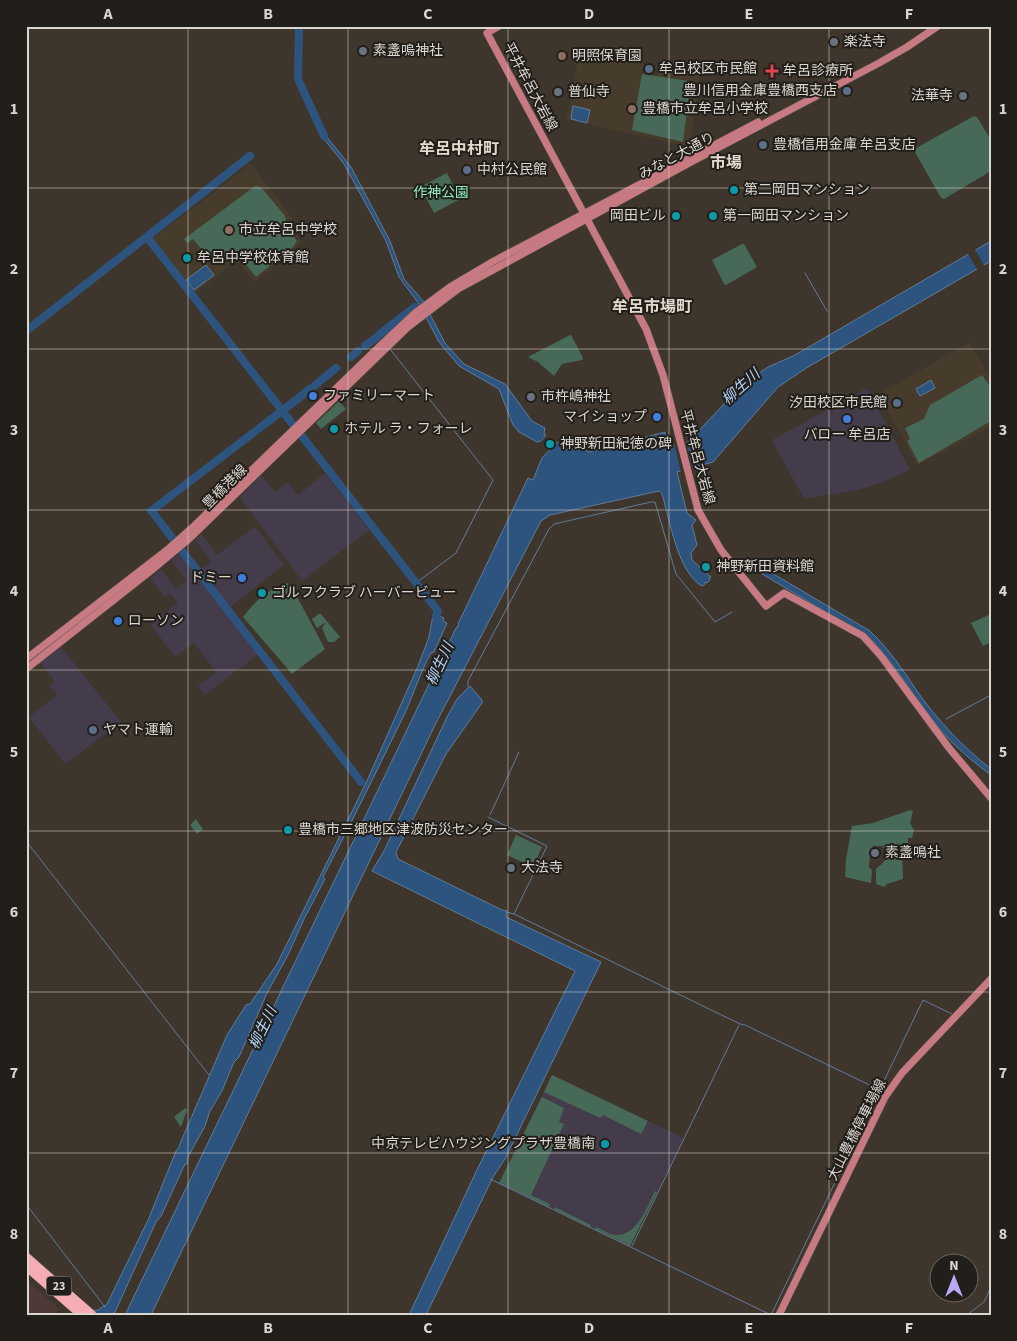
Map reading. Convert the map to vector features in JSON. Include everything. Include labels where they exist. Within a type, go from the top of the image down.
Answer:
[{"type":"highway","name":"23","points":[[26,1257],[92,1315]]},
{"type":"highway","name":"23","points":[[26,1266],[82,1315]]},
{"type":"main road","name":"平井牟呂大岩線","points":[[499,26],[486,33],[646,329],[663,375],[698,510],[709,531],[728,559],[766,606],[784,593],[863,636],[881,656],[949,748],[991,798]]},
{"type":"main road","name":"みなと大通り","points":[[585,216],[901,47],[932,26]]},
{"type":"main road","name":"みなと大通り","points":[[425,309],[460,280],[879,63],[938,26]]},
{"type":"main road","name":"豊橋港線","points":[[26,660],[167,550],[387,347],[425,309]]},
{"type":"main road","name":"豊橋港線","points":[[26,669],[190,538],[297,431]]},
{"type":"main road","name":"大山豊橋停車場線","points":[[779,1315],[885,1097],[902,1073],[991,979]]},
{"type":"shaded area","name":"豊橋市立牟呂小学校","points":[[578,52],[644,64],[642,73],[657,76],[659,66],[700,73],[690,147],[566,119],[574,87]]},
{"type":"shaded area","name":"市立牟呂中学校","points":[[251,164],[292,218],[288,222],[302,242],[255,282],[237,260],[194,294],[154,241],[154,238]]},
{"type":"shaded area","points":[[970,343],[991,380],[991,426],[917,465],[879,394]]},
{"type":"shaded area","points":[[867,388],[910,470],[881,483],[858,490],[804,499],[772,440]]},
{"type":"shaded area","points":[[325,473],[369,530],[302,581],[240,497],[261,475],[275,492],[288,482],[298,495]]},
{"type":"shaded area","points":[[255,526],[284,565],[228,609],[204,577],[202,579],[260,653],[205,695],[198,686],[216,672],[194,643],[175,657],[150,624],[178,603],[170,593],[164,597],[150,578],[161,569],[176,589],[186,580],[171,560],[181,552],[198,574],[200,573],[198,571],[211,561],[195,540],[201,534],[217,555]]},
{"type":"shaded area","points":[[61,647],[121,722],[65,764],[29,717],[57,695],[49,686],[55,682],[40,662]]},
{"type":"shaded area","points":[[552,1075],[684,1138],[630,1246],[499,1183]]},
{"type":"shaded area","points":[[26,1280],[59,1309],[54,1314],[26,1315]]},
{"type":"green space","points":[[642,74],[688,81],[689,94],[683,142],[632,130]]},
{"type":"green space","points":[[974,116],[977,117],[991,140],[991,171],[944,199],[941,198],[915,152],[916,148]]},
{"type":"green space","name":"作神公園","points":[[447,173],[460,199],[434,213],[421,188]]},
{"type":"green space","points":[[255,186],[261,187],[285,216],[287,228],[297,241],[293,247],[256,277],[235,251],[214,265],[193,239],[187,243],[184,239]]},
{"type":"green space","points":[[744,244],[757,267],[726,285],[712,260]]},
{"type":"green space","points":[[570,335],[583,358],[582,360],[562,364],[554,376],[538,362],[528,357]]},
{"type":"green space","points":[[982,375],[991,388],[991,421],[919,463],[907,441],[910,439],[905,428],[924,419],[930,405]]},
{"type":"green space","points":[[339,401],[346,409],[321,429],[316,423]]},
{"type":"green space","points":[[287,583],[296,595],[325,649],[292,674],[243,617],[262,596]]},
{"type":"green space","points":[[320,613],[340,637],[334,642],[328,642],[322,628],[326,622],[317,628],[312,619]]},
{"type":"green space","points":[[991,614],[991,642],[983,646],[971,623]]},
{"type":"green space","name":"素盞鳴社","points":[[910,810],[913,811],[910,823],[914,830],[912,838],[908,838],[908,848],[902,849],[903,879],[887,884],[884,887],[876,884],[876,869],[887,857],[888,851],[884,850],[883,846],[873,846],[870,850],[869,867],[872,870],[871,883],[845,877],[852,826],[873,823]]},
{"type":"green space","points":[[196,819],[203,829],[197,834],[190,825]]},
{"type":"green space","points":[[516,835],[542,847],[533,867],[507,855]]},
{"type":"green space","points":[[552,1075],[648,1121],[641,1134],[603,1115],[600,1118],[544,1092]]},
{"type":"green space","points":[[542,1097],[564,1108],[559,1122],[564,1124],[531,1195],[550,1204],[549,1207],[499,1183]]},
{"type":"green space","points":[[185,1108],[187,1110],[181,1127],[174,1117]]},
{"type":"green space","points":[[655,1191],[657,1192],[630,1246],[595,1229],[596,1227],[610,1234],[619,1235],[627,1233],[639,1222]]},
{"type":"green space","points":[[555,1207],[591,1225],[590,1227],[554,1209]]},
{"type":"water","points":[[573,106],[590,110],[587,123],[571,119]]},
{"type":"water","points":[[321,128],[351,167],[390,241],[404,279],[423,301],[445,343],[464,364],[505,384],[532,421],[545,428],[544,434],[546,435],[541,441],[537,442],[519,432],[513,425],[499,389],[459,366],[439,342],[419,304],[399,277],[386,241],[344,164],[320,134],[318,130]]},
{"type":"water","name":"柳生川","points":[[991,241],[991,261],[808,367],[778,387],[713,462],[677,472],[687,513],[696,520],[692,525],[697,545],[691,553],[692,560],[711,577],[707,583],[705,582],[702,586],[687,570],[676,545],[662,494],[659,491],[550,515],[541,521],[435,725],[151,1315],[125,1315],[459,625],[528,478],[533,480],[542,458],[557,442],[567,450],[581,447],[589,452],[665,432],[666,441],[671,446],[686,443],[743,384],[768,367],[795,355]]},
{"type":"water","points":[[206,265],[214,275],[194,290],[186,280]]},
{"type":"water","points":[[931,380],[935,388],[920,396],[916,389]]},
{"type":"water","points":[[754,565],[760,566],[870,631],[895,660],[933,713],[961,743],[991,769],[991,775],[945,735],[870,638],[757,571],[751,571],[749,568]]},
{"type":"water","points":[[437,608],[440,611],[439,616],[444,618],[443,621],[447,623],[434,652],[431,653],[427,661],[405,713],[323,877],[325,879],[267,993],[239,1057],[234,1062],[222,1091],[210,1111],[205,1126],[188,1157],[187,1164],[185,1164],[161,1216],[156,1222],[115,1312],[110,1315],[71,1315],[98,1310],[107,1304],[149,1218],[227,1035],[246,1005],[250,1004],[277,964],[366,783],[418,666],[429,637],[434,610]]},
{"type":"water","points":[[470,686],[482,700],[482,703],[446,754],[396,852],[398,859],[507,911],[506,917],[601,962],[426,1315],[409,1315],[475,1174],[575,971],[372,871],[384,851],[447,717],[457,699]]},
{"type":"pier","points":[[974,248],[985,267],[978,271],[967,252]]},
{"type":"pier","points":[[686,440],[693,470],[681,473],[674,443]]},
{"type":"waterway","points":[[299,26],[298,79],[324,136]]},
{"type":"waterway","points":[[26,331],[250,156]]},
{"type":"waterway","points":[[147,237],[438,611],[436,617]]},
{"type":"waterway","points":[[805,273],[827,311]]},
{"type":"waterway","points":[[380,334],[415,307]]},
{"type":"waterway","points":[[365,346],[377,337]]},
{"type":"waterway","points":[[390,349],[493,480],[456,553],[416,583]]},
{"type":"waterway","points":[[351,357],[358,351]]},
{"type":"waterway","points":[[313,387],[336,368]]},
{"type":"waterway","points":[[286,408],[310,389]]},
{"type":"waterway","points":[[151,511],[278,414]]},
{"type":"waterway","points":[[468,687],[468,681],[549,529],[554,524],[655,502],[676,574],[715,622],[732,612]]},
{"type":"waterway","points":[[154,514],[173,539]]},
{"type":"waterway","points":[[182,551],[361,782]]},
{"type":"waterway","points":[[946,719],[991,695]]},
{"type":"waterway","points":[[490,815],[519,752]]},
{"type":"waterway","points":[[488,817],[547,846],[514,914],[506,912]]},
{"type":"waterway","points":[[26,841],[209,1075]]},
{"type":"waterway","points":[[514,914],[880,1090]]},
{"type":"waterway","points":[[771,1315],[923,1000],[952,1014]]},
{"type":"waterway","points":[[632,1246],[739,1025]]},
{"type":"waterway","points":[[490,1179],[771,1315]]},
{"type":"waterway","points":[[26,1204],[105,1307]]},
{"type":"waterway","points":[[967,1315],[984,1302],[991,1287]]},
{"type":"place","name":"楽法寺","points":[[834,42]]},
{"type":"place","name":"素盞嗚神社","points":[[363,51]]},
{"type":"place","name":"明照保育園","points":[[562,56]]},
{"type":"place","name":"牟呂校区市民館","points":[[649,69]]},
{"type":"place","name":"牟呂診療所","points":[[772,71]]},
{"type":"place","name":"豊川信用金庫豊橋西支店","points":[[847,91]]},
{"type":"place","name":"普仙寺","points":[[558,92]]},
{"type":"place","name":"法華寺","points":[[963,96]]},
{"type":"place","name":"豊橋市立牟呂小学校","points":[[632,109]]},
{"type":"place","name":"豊橋信用金庫 牟呂支店","points":[[763,145]]},
{"type":"place","name":"中村公民館","points":[[467,170]]},
{"type":"place","name":"第二岡田マンション","points":[[734,190]]},
{"type":"place","name":"岡田ビル","points":[[676,216]]},
{"type":"place","name":"第一岡田マンション","points":[[713,216]]},
{"type":"place","name":"市立牟呂中学校","points":[[229,230]]},
{"type":"place","name":"牟呂中学校体育館","points":[[187,258]]},
{"type":"place","name":"ファミリーマート","points":[[313,396]]},
{"type":"place","name":"市杵嶋神社","points":[[531,397]]},
{"type":"place","name":"汐田校区市民館","points":[[897,403]]},
{"type":"place","name":"マイショップ","points":[[657,417]]},
{"type":"place","name":"バロー 牟呂店","points":[[847,419]]},
{"type":"place","name":"ホテル ラ・フォーレ","points":[[334,429]]},
{"type":"place","name":"神野新田紀徳の碑","points":[[550,444]]},
{"type":"place","name":"神野新田資料館","points":[[706,567]]},
{"type":"place","name":"ドミー","points":[[242,578]]},
{"type":"place","name":"ゴルフクラブ ハーバービュー","points":[[262,593]]},
{"type":"place","name":"ローソン","points":[[118,621]]},
{"type":"place","name":"ヤマト運輸","points":[[93,730]]},
{"type":"place","name":"豊橋市三郷地区津波防災センター","points":[[288,830]]},
{"type":"place","name":"素盞鳴社","points":[[875,853]]},
{"type":"place","name":"大法寺","points":[[511,868]]},
{"type":"place","name":"中京テレビハウジングプラザ豊橋南","points":[[605,1144]]},
{"type":"district","name":"牟呂中村町","points":[[459,149]]},
{"type":"district","name":"市場","points":[[726,163]]},
{"type":"district","name":"牟呂市場町","points":[[652,307]]}]
